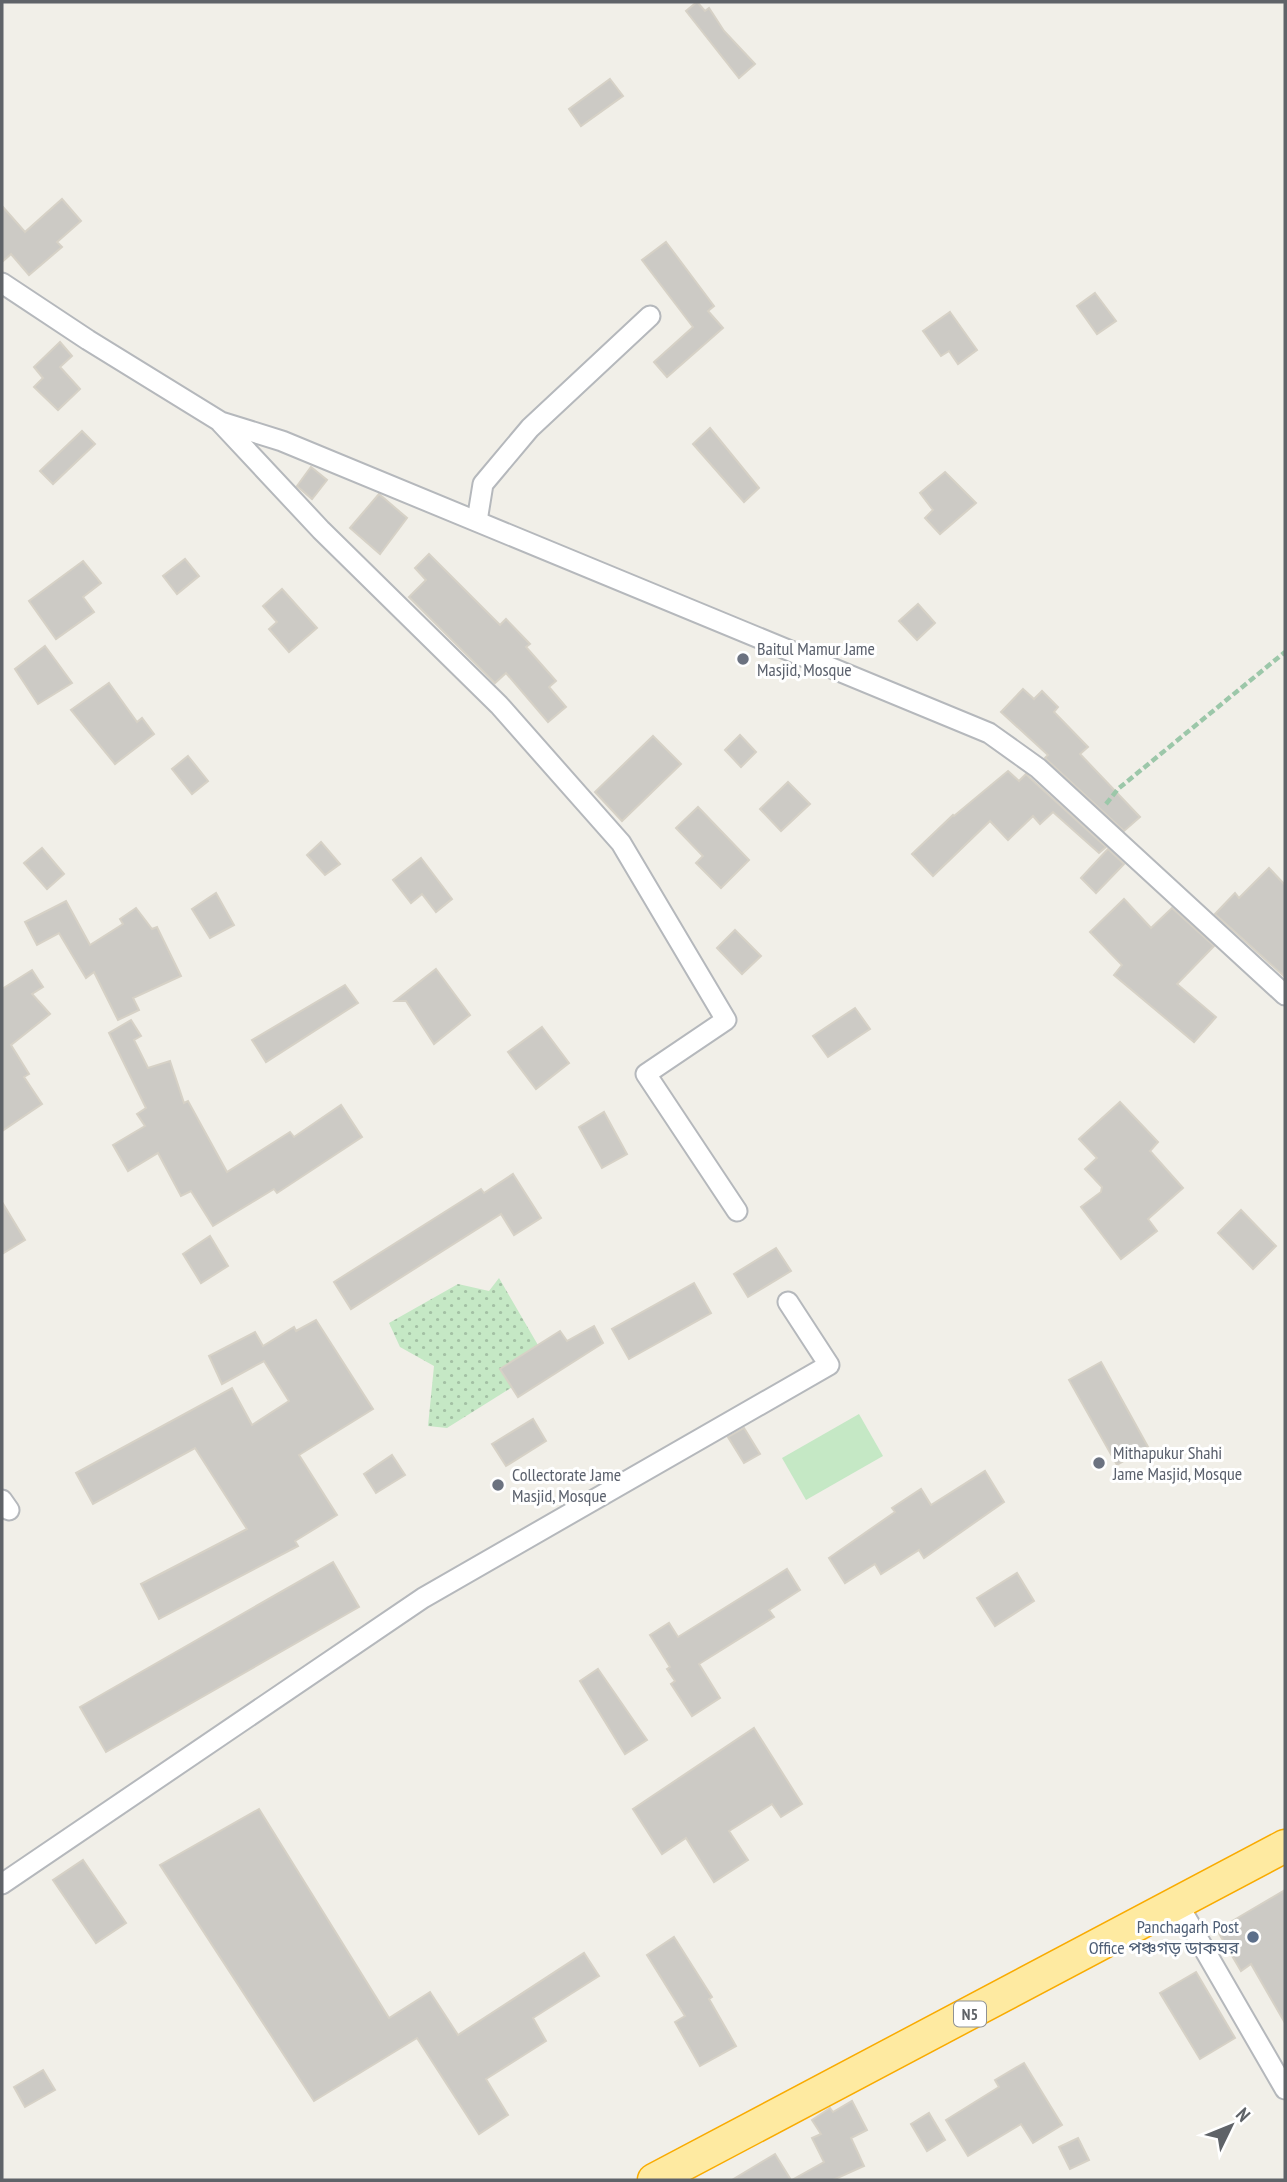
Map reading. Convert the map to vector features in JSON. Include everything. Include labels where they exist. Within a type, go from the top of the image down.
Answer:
[{"type":"highway","name":"N5","points":[[654,2180],[1285,1846]]},
{"type":"street","points":[[2,283],[220,422],[321,530],[499,705],[621,843],[726,1020],[646,1074],[737,1211]]},
{"type":"street","points":[[477,521],[483,484],[530,428],[650,316]]},
{"type":"street","points":[[220,422],[282,441],[989,733],[1038,768],[1285,995]]},
{"type":"street","points":[[2,1884],[423,1598],[829,1365],[788,1302]]},
{"type":"street","points":[[1178,1905],[1285,2089]]},
{"type":"path","points":[[1094,818],[1118,789],[1285,652]]},
{"type":"green space","points":[[499,1278],[549,1364],[447,1428],[428,1426],[434,1366],[400,1347],[389,1323],[458,1284],[489,1291]]},
{"type":"green space","points":[[859,1414],[883,1456],[806,1500],[782,1458]]},
{"type":"building","points":[[697,2],[705,11],[709,8],[724,31],[755,64],[739,78],[686,11]]},
{"type":"building","points":[[610,79],[623,96],[581,126],[569,109]]},
{"type":"building","points":[[62,199],[81,221],[57,242],[62,247],[29,275],[11,254],[2,262],[2,206],[25,232]]},
{"type":"building","points":[[666,242],[714,306],[708,311],[723,328],[667,377],[654,362],[693,327],[642,260]]},
{"type":"building","points":[[1095,293],[1116,321],[1097,334],[1077,306]]},
{"type":"building","points":[[950,312],[977,350],[958,364],[949,351],[941,356],[923,331]]},
{"type":"building","points":[[60,342],[72,356],[60,367],[80,389],[58,410],[34,387],[43,378],[34,367]]},
{"type":"building","points":[[710,428],[759,488],[744,502],[693,444]]},
{"type":"building","points":[[82,431],[95,444],[53,484],[40,471]]},
{"type":"building","points":[[311,467],[327,480],[312,499],[297,486]]},
{"type":"building","points":[[945,472],[976,503],[940,534],[925,518],[933,510],[920,493]]},
{"type":"building","points":[[379,494],[407,518],[380,554],[350,528]]},
{"type":"building","points":[[429,554],[500,625],[506,619],[530,644],[526,647],[556,681],[549,687],[566,707],[548,722],[506,673],[495,683],[409,597],[426,580],[415,568]]},
{"type":"building","points":[[185,559],[199,576],[177,594],[163,576]]},
{"type":"building","points":[[83,561],[101,583],[83,597],[94,612],[56,639],[29,601]]},
{"type":"building","points":[[282,589],[317,628],[289,652],[269,629],[277,622],[263,606]]},
{"type":"building","points":[[918,604],[935,623],[917,640],[899,621]]},
{"type":"building","points":[[45,646],[72,683],[38,704],[15,669]]},
{"type":"building","points":[[109,683],[137,722],[142,718],[154,734],[115,764],[71,710]]},
{"type":"building","points":[[1023,689],[1034,699],[1042,691],[1058,707],[1054,712],[1088,747],[1080,754],[1140,817],[1124,831],[1045,758],[1048,755],[1001,712]]},
{"type":"building","points":[[740,735],[756,752],[741,767],[725,750]]},
{"type":"building","points":[[653,736],[681,764],[622,821],[595,792]]},
{"type":"building","points":[[188,756],[208,781],[192,794],[172,769]]},
{"type":"building","points":[[1008,771],[1019,781],[1026,774],[1106,847],[1099,853],[1053,812],[1040,824],[1033,816],[1008,840],[990,821],[933,876],[912,854],[953,815]]},
{"type":"building","points":[[788,782],[810,804],[781,831],[760,809]]},
{"type":"building","points":[[698,807],[749,860],[721,888],[696,863],[703,856],[676,828]]},
{"type":"building","points":[[321,842],[340,864],[325,875],[307,855]]},
{"type":"building","points":[[42,848],[64,874],[47,889],[24,863]]},
{"type":"building","points":[[1108,849],[1124,864],[1096,893],[1081,878]]},
{"type":"building","points":[[421,858],[452,899],[436,912],[422,894],[411,903],[393,880]]},
{"type":"building","points":[[1269,868],[1285,885],[1285,977],[1215,914],[1235,893],[1239,898]]},
{"type":"building","points":[[216,893],[234,925],[210,938],[192,909]]},
{"type":"building","points":[[1124,899],[1151,928],[1172,908],[1214,946],[1177,984],[1216,1017],[1194,1042],[1114,975],[1122,965],[1090,932]]},
{"type":"building","points":[[66,901],[90,945],[123,924],[120,919],[136,908],[152,929],[157,927],[181,976],[133,998],[139,1010],[118,1020],[94,972],[86,978],[59,933],[37,945],[25,922]]},
{"type":"building","points":[[735,930],[761,956],[742,974],[717,948]]},
{"type":"building","points":[[436,969],[470,1015],[434,1044],[406,1001],[395,1001]]},
{"type":"building","points":[[32,970],[43,987],[32,994],[50,1014],[11,1045],[29,1074],[24,1077],[42,1104],[2,1131],[2,989]]},
{"type":"building","points":[[345,985],[358,1003],[266,1062],[252,1040]]},
{"type":"building","points":[[855,1008],[870,1029],[828,1057],[813,1036]]},
{"type":"building","points":[[131,1020],[141,1036],[134,1040],[148,1068],[170,1061],[184,1103],[188,1101],[227,1172],[290,1132],[294,1137],[341,1105],[362,1137],[277,1193],[274,1189],[213,1226],[191,1191],[181,1196],[158,1153],[128,1171],[113,1145],[145,1126],[137,1114],[146,1108],[109,1033]]},
{"type":"building","points":[[542,1027],[569,1063],[536,1089],[508,1052]]},
{"type":"building","points":[[1120,1102],[1158,1142],[1150,1151],[1183,1188],[1148,1219],[1157,1231],[1121,1259],[1081,1207],[1101,1192],[1102,1187],[1085,1169],[1097,1158],[1079,1139]]},
{"type":"building","points":[[604,1112],[627,1154],[602,1168],[579,1127]]},
{"type":"building","points":[[513,1174],[541,1218],[514,1235],[501,1214],[351,1309],[334,1282],[481,1189],[484,1193]]},
{"type":"building","points":[[2,1202],[25,1240],[2,1254]]},
{"type":"building","points":[[1241,1210],[1276,1246],[1253,1269],[1218,1233]]},
{"type":"building","points":[[210,1236],[228,1266],[201,1283],[183,1254]]},
{"type":"building","points":[[776,1248],[791,1271],[748,1297],[734,1274]]},
{"type":"building","points":[[694,1283],[711,1313],[629,1359],[612,1329]]},
{"type":"building","points":[[316,1320],[373,1409],[299,1455],[337,1515],[295,1541],[298,1546],[159,1619],[141,1584],[247,1529],[195,1448],[93,1504],[76,1473],[232,1388],[252,1425],[289,1401],[264,1361],[222,1384],[209,1356],[255,1332],[263,1346],[294,1327],[296,1331]]},
{"type":"building","points":[[594,1326],[603,1343],[518,1397],[500,1369],[560,1331],[567,1341]]},
{"type":"building","points":[[1101,1362],[1148,1447],[1117,1465],[1069,1380]]},
{"type":"building","points":[[533,1419],[546,1441],[506,1466],[492,1444]]},
{"type":"building","points":[[744,1428],[760,1454],[744,1463],[728,1437]]},
{"type":"building","points":[[392,1455],[405,1475],[376,1493],[364,1474]]},
{"type":"building","points":[[985,1471],[1004,1502],[924,1558],[919,1550],[881,1574],[875,1564],[845,1583],[829,1558],[895,1512],[892,1508],[921,1489],[931,1505]]},
{"type":"building","points":[[333,1562],[359,1607],[106,1752],[80,1707]]},
{"type":"building","points":[[787,1569],[800,1590],[769,1610],[774,1617],[699,1664],[720,1698],[692,1716],[671,1684],[675,1681],[667,1669],[670,1667],[650,1635],[669,1623],[678,1637]]},
{"type":"building","points":[[1017,1573],[1034,1601],[995,1626],[977,1598]]},
{"type":"building","points":[[598,1669],[647,1740],[625,1754],[580,1681]]},
{"type":"building","points":[[754,1728],[802,1804],[781,1817],[772,1804],[729,1831],[748,1860],[714,1882],[686,1838],[662,1854],[633,1809]]},
{"type":"building","points":[[259,1809],[389,2018],[430,1992],[458,2035],[584,1953],[599,1976],[533,2018],[546,2041],[486,2079],[508,2115],[479,2134],[417,2038],[314,2101],[160,1865]]},
{"type":"building","points":[[83,1860],[126,1923],[96,1943],[53,1880]]},
{"type":"building","name":"Panchagarh Post Office পঞ্চগড় ডাকঘর","points":[[1285,1890],[1285,2023],[1251,1964],[1241,1971],[1217,1930]]},
{"type":"building","points":[[674,1937],[712,1997],[709,1999],[736,2046],[700,2066],[675,2022],[685,2016],[647,1955]]},
{"type":"building","points":[[1196,1972],[1235,2038],[1200,2059],[1160,1993]]},
{"type":"building","points":[[1024,2063],[1062,2125],[1033,2143],[1021,2124],[968,2156],[946,2120],[999,2087],[995,2080]]},
{"type":"building","points":[[43,2070],[55,2090],[25,2107],[14,2087]]},
{"type":"building","points":[[852,2101],[867,2130],[851,2138],[864,2166],[833,2180],[792,2180],[824,2162],[812,2138],[821,2134],[812,2120],[830,2108],[833,2112]]},
{"type":"building","points":[[929,2113],[945,2140],[927,2151],[911,2124]]},
{"type":"building","points":[[1078,2138],[1089,2160],[1070,2169],[1059,2147]]},
{"type":"building","points":[[775,2154],[791,2180],[732,2180]]},
{"type":"place","name":"Baitul Mamur Jame Masjid, Mosque","points":[[743,659]]},
{"type":"place","name":"Mithapukur Shahi Jame Masjid, Mosque","points":[[1099,1463]]},
{"type":"place","name":"Collectorate Jame Masjid, Mosque","points":[[498,1485]]},
{"type":"place","name":"Panchagarh Post Office পঞ্চগড় ডাকঘর","points":[[1253,1937]]}]
